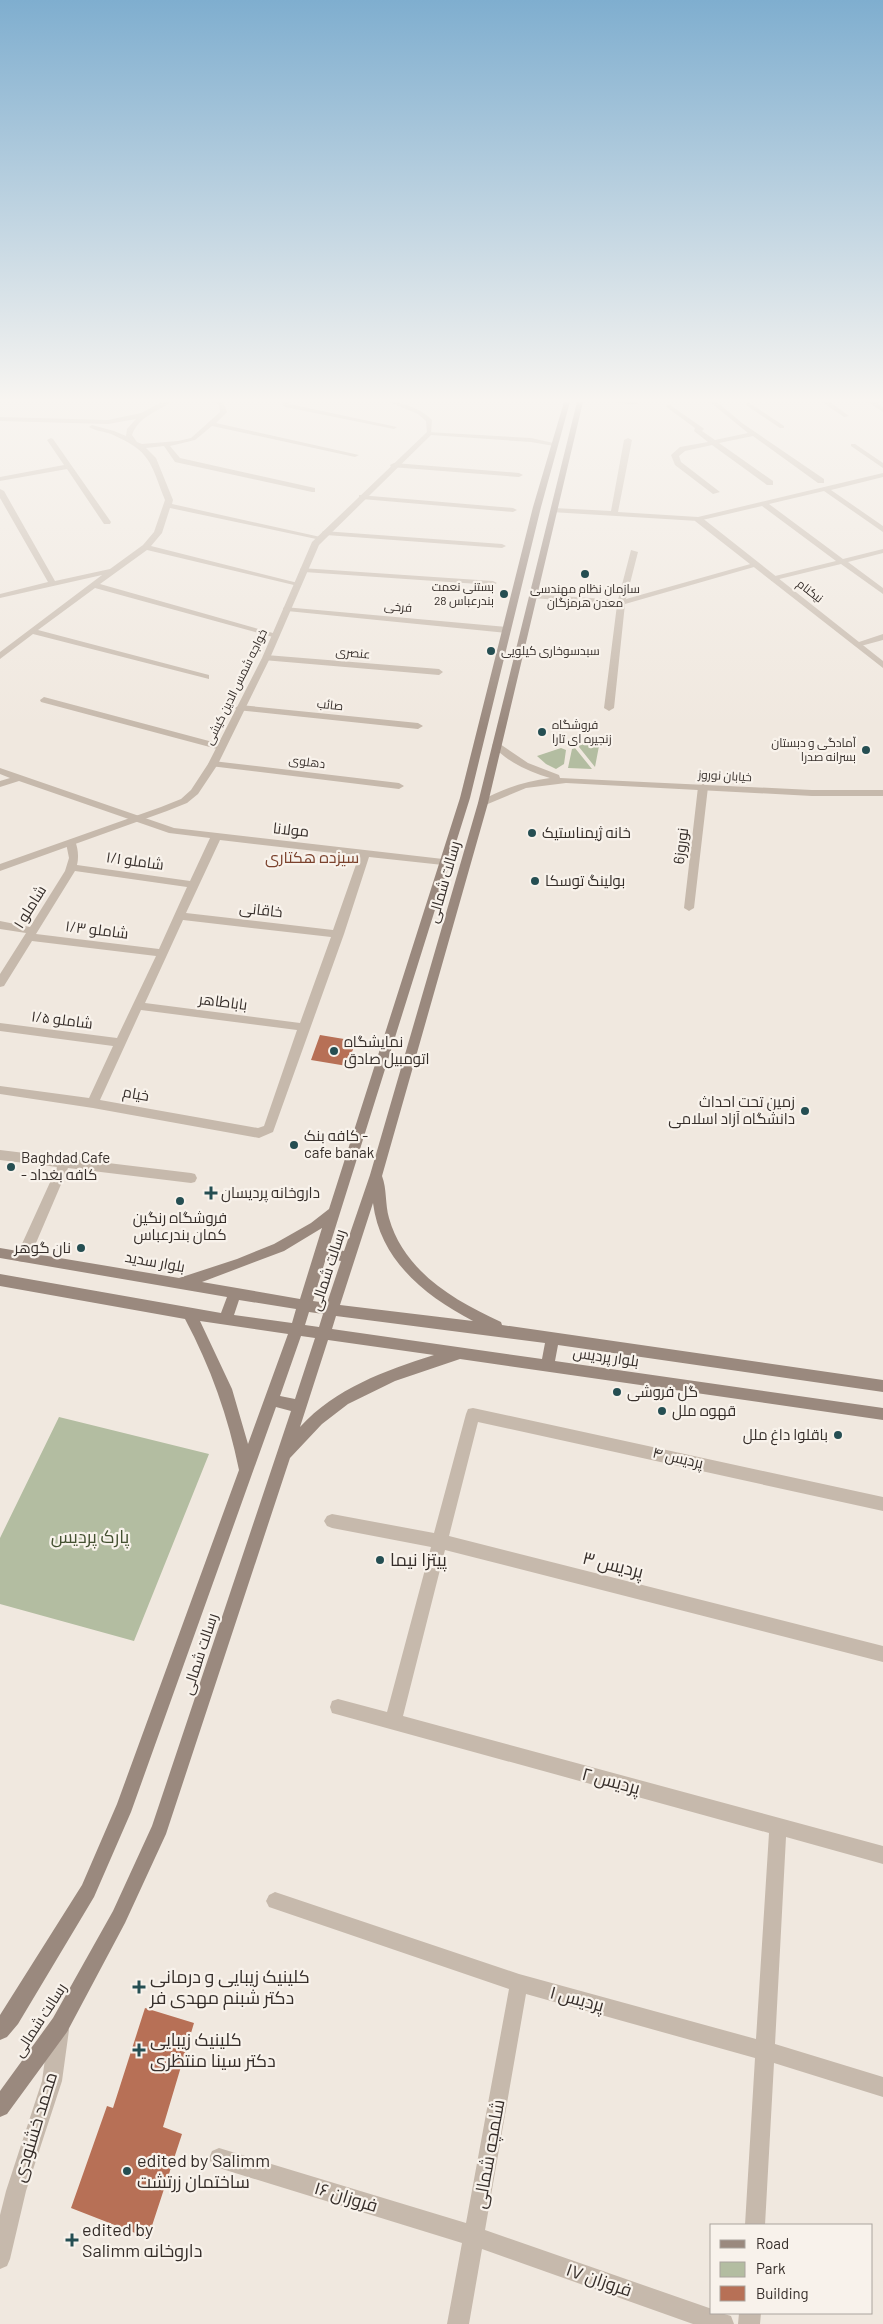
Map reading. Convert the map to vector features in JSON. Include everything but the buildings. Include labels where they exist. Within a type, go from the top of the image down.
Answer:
[{"type":"main road","name":"رسالت شمالی","points":[[0,2030],[88,1891],[122,1814],[272,1400],[297,1329],[474,765],[538,510]]},
{"type":"main road","name":"رسالت شمالی","points":[[0,2106],[60,2025],[119,1917],[160,1828],[324,1332],[333,1310],[376,1175],[483,803],[554,510]]},
{"type":"main road","points":[[376,1175],[382,1217],[396,1248],[420,1280],[464,1312],[510,1332]]},
{"type":"main road","points":[[180,1283],[257,1258],[294,1242],[315,1228],[333,1212]]},
{"type":"main road","points":[[321,1252],[350,1257]]},
{"type":"main road","name":"بلوار سدید","points":[[0,1253],[333,1310]]},
{"type":"main road","points":[[0,1280],[189,1314],[297,1329]]},
{"type":"main road","points":[[225,1319],[235,1293]]},
{"type":"main road","name":"بلوار پردیس","points":[[333,1310],[510,1332],[883,1386]]},
{"type":"main road","points":[[189,1314],[218,1366],[239,1432],[246,1472]]},
{"type":"main road","name":"بلوار پردیس","points":[[297,1329],[883,1414]]},
{"type":"main road","points":[[547,1366],[553,1338]]},
{"type":"main road","points":[[283,1455],[328,1409],[364,1387],[459,1353]]},
{"type":"main road","points":[[272,1400],[299,1407]]},
{"type":"street","points":[[11,510],[53,584]]},
{"type":"street","points":[[99,510],[107,522]]},
{"type":"street","points":[[0,656],[146,547],[158,533],[166,510]]},
{"type":"street","points":[[196,510],[324,535],[502,546]]},
{"type":"street","name":"خواجه شمس الدين كيشی","points":[[0,868],[184,801],[195,792],[213,764],[266,658],[315,544],[349,510]]},
{"type":"street","points":[[561,510],[698,518],[731,510]]},
{"type":"street","points":[[773,510],[883,592]]},
{"type":"street","points":[[857,510],[883,530]]},
{"type":"street","name":"نیکنام","points":[[698,518],[883,665]]},
{"type":"street","points":[[146,547],[298,584]]},
{"type":"street","points":[[774,579],[883,551]]},
{"type":"street","points":[[609,708],[621,603],[634,552]]},
{"type":"street","points":[[533,596],[621,603],[757,565]]},
{"type":"street","points":[[0,596],[113,570]]},
{"type":"street","points":[[304,570],[493,583]]},
{"type":"street","points":[[93,585],[276,635]]},
{"type":"street","name":"فرخی","points":[[287,609],[507,630]]},
{"type":"street","points":[[31,631],[206,677]]},
{"type":"street","points":[[857,644],[883,637]]},
{"type":"street","name":"عنصری","points":[[266,658],[439,672]]},
{"type":"street","points":[[44,700],[221,747]]},
{"type":"street","name":"صائب","points":[[240,708],[418,726]]},
{"type":"street","name":"خیابان نوروز","points":[[498,745],[508,755],[527,767],[566,780]]},
{"type":"street","name":"دهلوی","points":[[213,764],[399,786]]},
{"type":"street","name":"مولانا","points":[[0,771],[173,830],[216,837],[443,862]]},
{"type":"street","points":[[0,784],[18,778]]},
{"type":"street","name":"خیابان نوروز","points":[[483,803],[516,786],[540,781],[566,780],[812,793],[883,793]]},
{"type":"street","name":"نوروز6","points":[[689,908],[702,788]]},
{"type":"street","points":[[93,1103],[216,837]]},
{"type":"street","points":[[71,843],[74,858],[71,867]]},
{"type":"street","points":[[303,1027],[339,934],[365,852]]},
{"type":"street","name":"شاملو ۱/۱","points":[[71,867],[194,885]]},
{"type":"street","name":"شاملو ۱","points":[[0,983],[71,867]]},
{"type":"street","name":"خاقانی","points":[[180,916],[339,934]]},
{"type":"street","name":"شاملو ۱/۳","points":[[0,926],[31,934],[162,953]]},
{"type":"street","name":"باباطاهر","points":[[138,1006],[303,1027]]},
{"type":"street","name":"شاملو ۱/۵","points":[[0,1027],[121,1042]]},
{"type":"street","name":"خیام","points":[[0,1090],[93,1103],[259,1133],[265,1132],[269,1129],[303,1027]]},
{"type":"street","points":[[0,1155],[191,1178]]},
{"type":"street","points":[[23,1257],[64,1164]]},
{"type":"street","name":"پردیس ۴","points":[[439,1541],[474,1414],[883,1504]]},
{"type":"street","name":"پردیس ۳","points":[[332,1520],[439,1541],[883,1654]]},
{"type":"street","points":[[393,1722],[439,1541]]},
{"type":"street","name":"پردیس ۲","points":[[338,1707],[883,1855]]},
{"type":"street","points":[[755,2224],[778,1826]]},
{"type":"street","name":"پردیس ۱","points":[[275,1901],[520,1983],[765,2051],[883,2087]]},
{"type":"street","name":"شلمچه شمالی","points":[[458,2324],[520,1983]]},
{"type":"street","name":"محمد خشنودی","points":[[0,2259],[16,2191],[52,2081],[60,2025]]},
{"type":"street","name":"فروزان ۱۶","points":[[219,2158],[474,2236]]},
{"type":"street","name":"فروزان ۱۷","points":[[474,2236],[723,2324]]},
{"type":"green space","points":[[580,744],[599,746],[595,767],[579,747]]},
{"type":"green space","points":[[561,748],[566,750],[564,764],[556,769],[546,764],[537,756]]},
{"type":"green space","points":[[575,748],[592,769],[568,768],[572,749]]},
{"type":"green space","name":"پارک پردیس","points":[[59,1417],[209,1454],[134,1641],[0,1604],[0,1538]]},
{"type":"place","name":"سازمان نظام مهندسی معدن هرمزگان","points":[[585,574]]},
{"type":"place","name":"بستنی نعمت بندرعباس 28","points":[[504,594]]},
{"type":"place","name":"سبدسوخاری کیلویی","points":[[491,651]]},
{"type":"place","name":"فروشگاه زنجیره ای تارا","points":[[542,732]]},
{"type":"place","name":"آمادگی و دبستان بسرانه صدرا","points":[[866,750]]},
{"type":"place","name":"خانه ژیمناستیک","points":[[532,833]]},
{"type":"place","name":"بولینگ توسکا","points":[[535,881]]},
{"type":"place","name":"نمایشگاه اتومبیل صادق","points":[[334,1051]]},
{"type":"place","name":"زمین تحت احداث دانشگاه آزاد اسلامی","points":[[805,1111]]},
{"type":"place","name":"کافه بنک - cafe banak","points":[[294,1145]]},
{"type":"place","name":"Baghdad Cafe - کافه بغداد","points":[[11,1167]]},
{"type":"place","name":"داروخانه پردیسان","points":[[211,1193]]},
{"type":"place","name":"فروشگاه رنگین کمان بندرعباس","points":[[180,1201]]},
{"type":"place","name":"نان گوهر","points":[[81,1248]]},
{"type":"place","name":"گل فروشی","points":[[617,1392]]},
{"type":"place","name":"قهوه ملل","points":[[662,1411]]},
{"type":"place","name":"باقلوا داغ ملل","points":[[838,1435]]},
{"type":"place","name":"پیتزا نیما","points":[[380,1560]]},
{"type":"place","name":"کلینیک زیبایی و درمانی دکتر شبنم مهدی فر","points":[[139,1987]]},
{"type":"place","name":"کلینیک زیبایی دکتر سینا منتظری","points":[[139,2050]]},
{"type":"place","name":"edited by Salimm ساختمان زرتشت","points":[[127,2171]]},
{"type":"place","name":"edited by Salimm داروخانه","points":[[72,2240]]},
{"type":"district","name":"سیزده هکتاری","points":[[312,857]]}]
